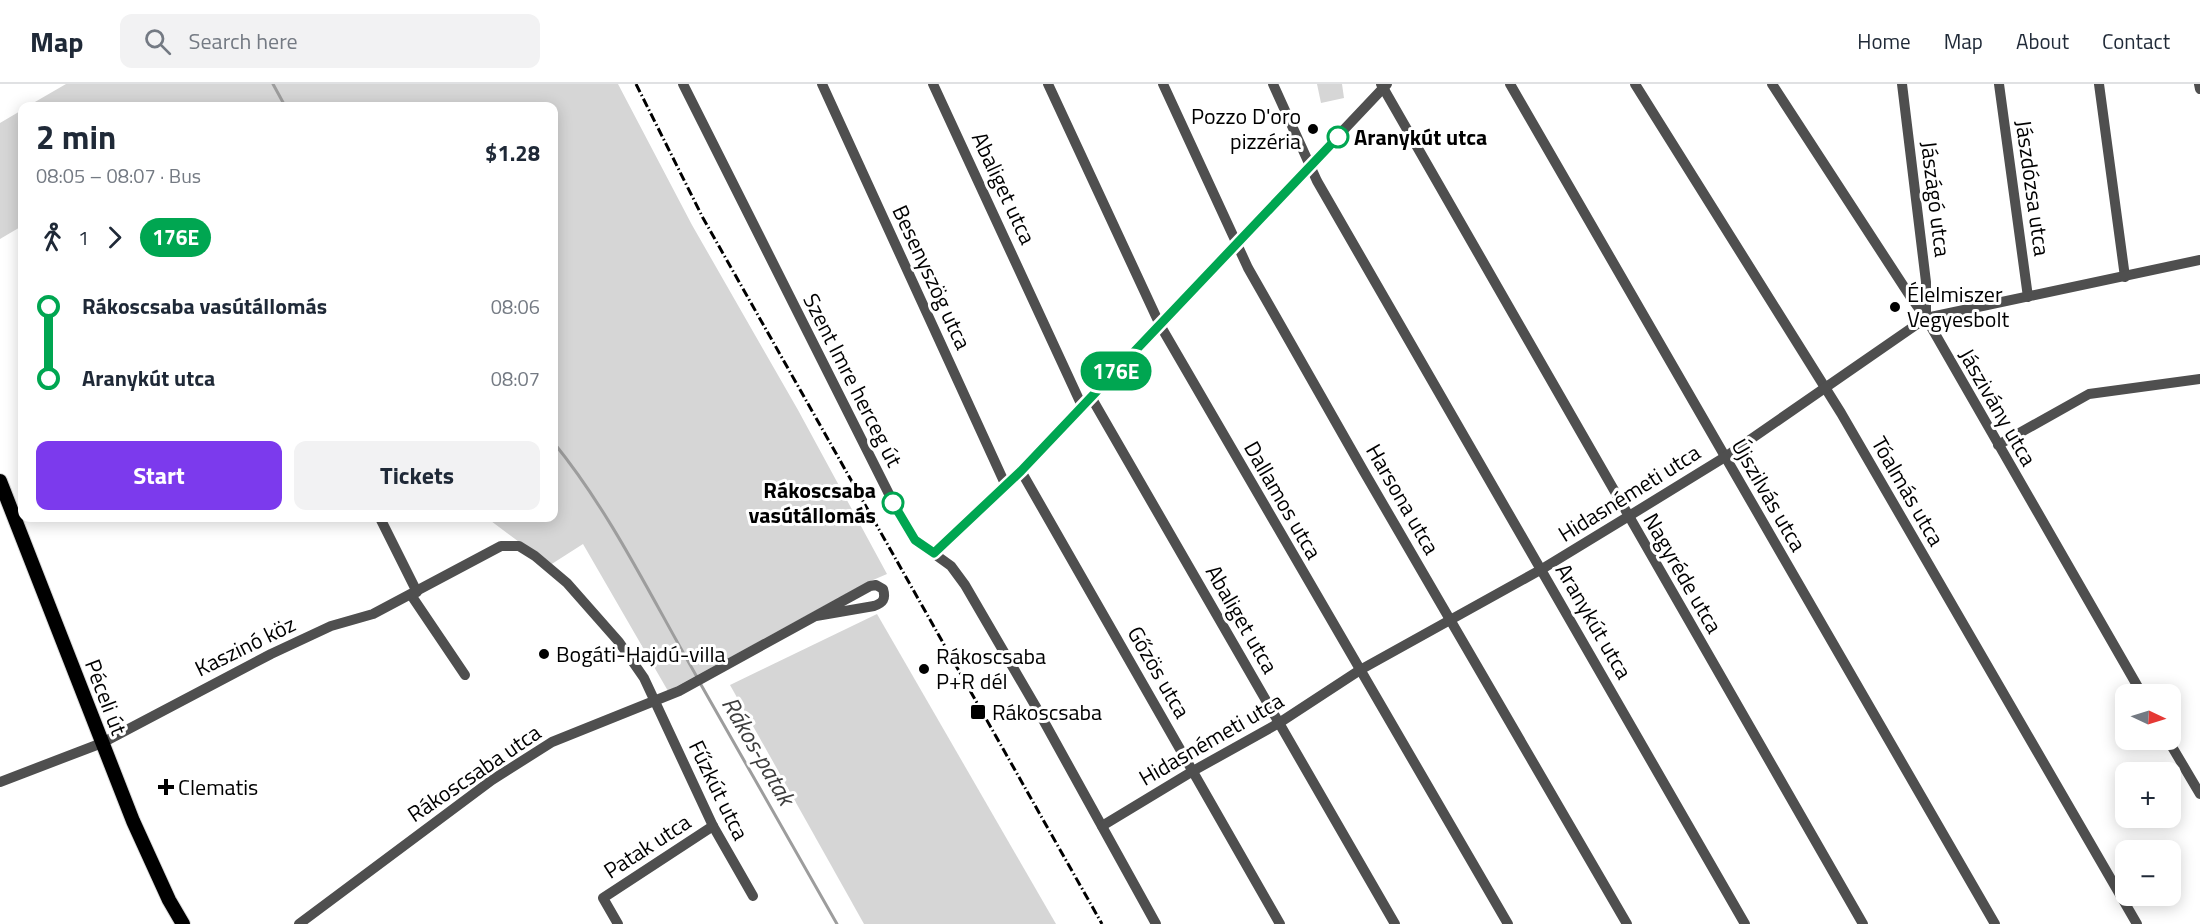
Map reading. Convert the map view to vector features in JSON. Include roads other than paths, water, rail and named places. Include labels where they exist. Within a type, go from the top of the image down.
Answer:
[{"type":"main road","name":"Péceli út","points":[[0,483],[142,841],[169,900],[183,924]]},
{"type":"street","name":"Szent Imre herceg út","points":[[683,84],[894,504],[915,540],[951,566],[965,585],[1036,707],[1156,924]]},
{"type":"street","name":"Besenyszög utca","points":[[822,84],[1006,486]]},
{"type":"street","name":"Abaliget utca","points":[[933,84],[1082,406]]},
{"type":"street","name":"Dallamos utca","points":[[1048,84],[1160,325],[1508,924]]},
{"type":"street","name":"Harsona utca","points":[[1162,84],[1236,245],[1363,470],[1627,924]]},
{"type":"street","name":"Aranykút utca","points":[[1274,84],[1309,167],[1745,924]]},
{"type":"street","name":"Újszilvás utca","points":[[1510,84],[1995,924]]},
{"type":"street","name":"Tóalmás utca","points":[[1635,84],[1826,388],[2137,924]]},
{"type":"street","name":"Jászivány utca","points":[[1772,84],[1926,318],[2136,684]]},
{"type":"street","name":"Jászágó utca","points":[[1902,84],[1926,282],[1926,318]]},
{"type":"street","name":"Jászdózsa utca","points":[[1999,84],[2028,297]]},
{"type":"street","points":[[2098,84],[2125,277]]},
{"type":"street","points":[[2199,84],[2200,88]]},
{"type":"street","points":[[934,553],[1021,471],[1384,85]]},
{"type":"street","name":"Nagyréde utca","points":[[1384,85],[1863,924]]},
{"type":"street","name":"Hidasnémeti utca","points":[[1102,826],[1279,723],[1360,670],[1542,569],[1725,457],[1926,318],[2200,260]]},
{"type":"street","points":[[1998,445],[2089,394],[2200,380]]},
{"type":"street","name":"Abaliget utca","points":[[1091,397],[1395,924]]},
{"type":"street","name":"Gőzös utca","points":[[1021,471],[1280,924]]},
{"type":"street","points":[[382,522],[414,593],[465,675]]},
{"type":"street","name":"Kaszinó köz","points":[[0,782],[102,743],[271,654],[331,626],[373,614],[501,546],[511,544],[535,556],[567,583],[625,651],[644,678],[655,700]]},
{"type":"street","name":"Rákoscsaba utca","points":[[299,924],[492,780],[552,742],[686,688],[870,586],[876,585],[883,590],[882,603],[816,616]]},
{"type":"street","name":"Fűzkút utca","points":[[655,700],[713,826],[753,896]]},
{"type":"street","points":[[2174,750],[2200,794]]},
{"type":"street","name":"Patak utca","points":[[618,924],[603,898],[713,826]]},
{"type":"waterway","name":"Rákos-patak","points":[[273,84],[283,102]]},
{"type":"waterway","name":"Rákos-patak","points":[[558,448],[612,527],[697,677]]},
{"type":"waterway","name":"Rákos-patak","points":[[700,683],[837,924]]},
{"type":"railway","points":[[636,84],[703,218],[1102,924]]},
{"type":"place","name":"Pozzo D'oro pizzéria","points":[[1313,129]]},
{"type":"place","name":"Aranykút utca","points":[[1338,137]]},
{"type":"place","name":"Élelmiszer Vegyesbolt","points":[[1895,307]]},
{"type":"place","name":"Rákoscsaba vasútállomás","points":[[893,503]]},
{"type":"place","name":"Bogáti-Hajdú-villa","points":[[544,654]]},
{"type":"place","name":"Rákoscsaba P+R dél","points":[[924,669]]},
{"type":"place","name":"Rákoscsaba","points":[[978,712]]},
{"type":"place","name":"Clematis","points":[[166,787]]}]
